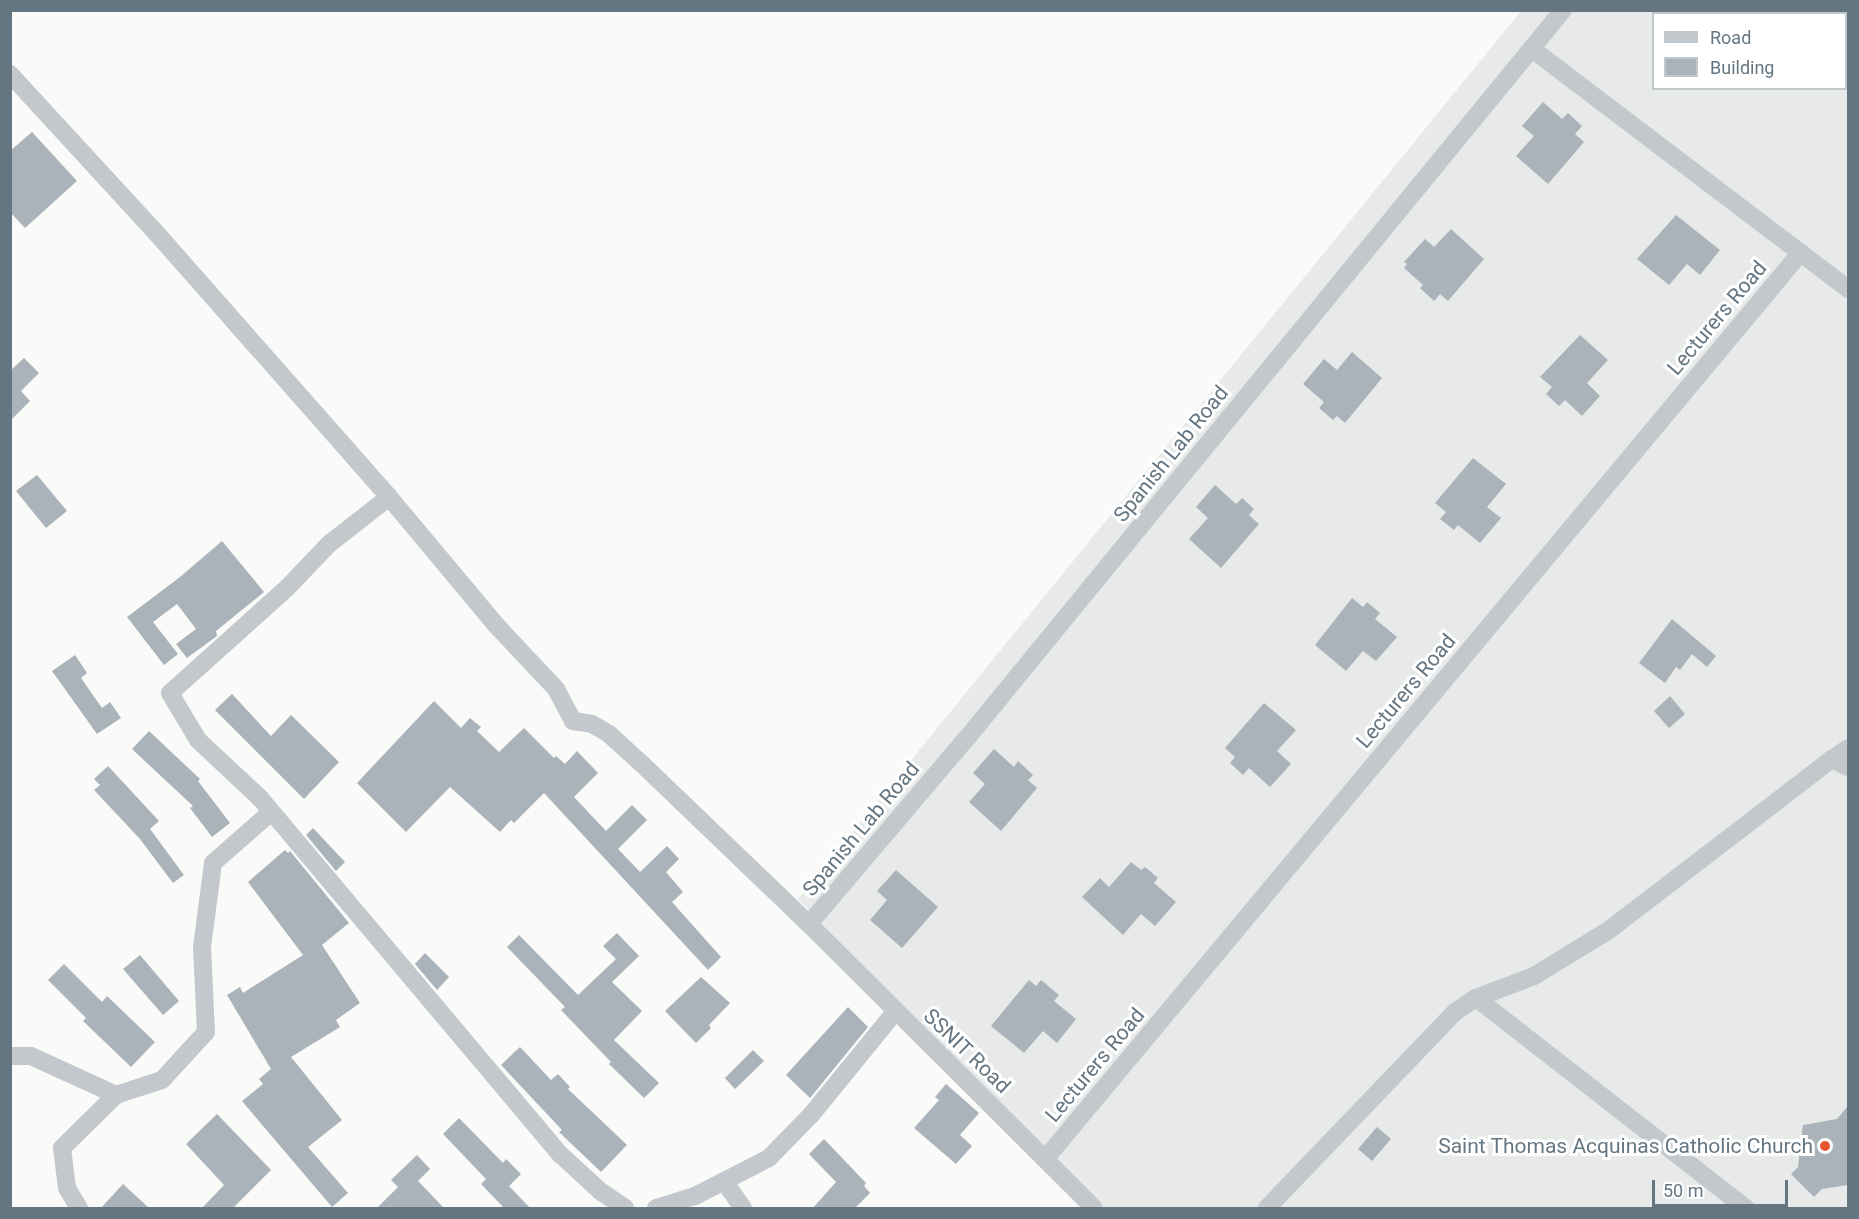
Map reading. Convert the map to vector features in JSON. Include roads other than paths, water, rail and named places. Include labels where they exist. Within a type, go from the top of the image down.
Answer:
[{"type":"street","name":"Spanish Lab Road","points":[[809,924],[967,738],[1563,10]]},
{"type":"street","points":[[1532,49],[1848,289]]},
{"type":"street","name":"SSNIT Road","points":[[10,74],[159,236],[389,497],[496,625],[556,690],[573,721],[592,724],[609,735],[809,924],[895,1012],[1046,1158],[1094,1209]]},
{"type":"street","name":"Lecturers Road","points":[[1046,1158],[1801,252]]},
{"type":"street","points":[[389,497],[328,544],[287,588],[170,693],[198,740],[260,798],[561,1155],[600,1191],[625,1209]]},
{"type":"street","points":[[1267,1209],[1455,1012],[1476,998],[1534,976],[1609,930],[1840,763],[1848,748]]},
{"type":"street","points":[[79,1209],[67,1188],[62,1148],[116,1095],[162,1080],[207,1032],[202,947],[213,863],[271,812]]},
{"type":"street","points":[[1476,998],[1746,1209]]},
{"type":"street","points":[[656,1209],[695,1196],[769,1158],[812,1115],[895,1012]]},
{"type":"street","points":[[10,1056],[31,1056],[116,1095]]},
{"type":"street","points":[[724,1181],[743,1209]]},
{"type":"place","name":"Saint Thomas Acquinas Catholic Church","points":[[1825,1146]]}]
